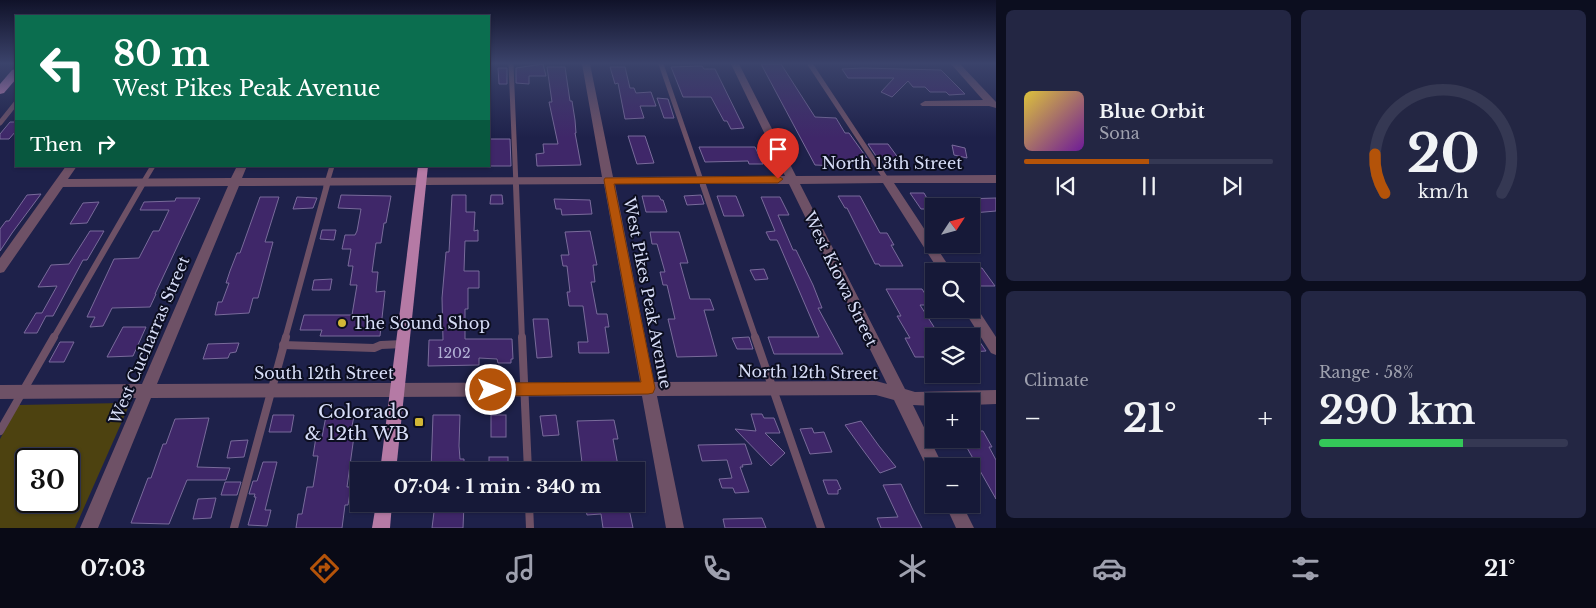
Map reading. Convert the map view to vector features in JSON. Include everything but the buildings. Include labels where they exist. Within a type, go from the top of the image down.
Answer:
[{"type":"main road","points":[[389,462],[423,167]]},
{"type":"main road","points":[[381,528],[383,512]]},
{"type":"street","name":"West Pikes Peak Avenue","points":[[591,89],[675,528]]},
{"type":"street","name":"West Kiowa Street","points":[[747,89],[930,458]]},
{"type":"street","points":[[978,89],[994,106]]},
{"type":"street","points":[[925,104],[994,106]]},
{"type":"street","points":[[0,268],[71,167]]},
{"type":"street","name":"West Cucharras Street","points":[[89,528],[242,167]]},
{"type":"street","points":[[886,179],[941,263]]},
{"type":"street","name":"North 13th Street","points":[[60,183],[144,181],[996,179]]},
{"type":"street","points":[[976,318],[996,349]]},
{"type":"street","name":"North 12th Street","points":[[648,388],[880,388],[915,399],[996,397]]},
{"type":"street","name":"South 12th Street","points":[[0,392],[648,388]]},
{"type":"street","points":[[958,513],[966,528]]},
{"type":"lane","points":[[512,89],[528,462]]},
{"type":"lane","points":[[669,89],[821,528]]},
{"type":"lane","points":[[826,89],[886,179]]},
{"type":"lane","points":[[0,123],[15,104]]},
{"type":"lane","points":[[0,431],[152,167]]},
{"type":"lane","points":[[234,528],[332,167]]},
{"type":"lane","points":[[283,345],[374,348],[403,344]]},
{"type":"lane","points":[[529,512],[530,528]]},
{"type":"shaded area","points":[[123,403],[128,405],[75,528],[0,528],[0,439],[18,405]]},
{"type":"place","name":"The Sound Shop","points":[[342,323]]},
{"type":"place","name":"Colorado & 12th WB","points":[[419,422]]},
{"type":"route","points":[[491,390],[648,388],[609,180],[778,179]]}]
